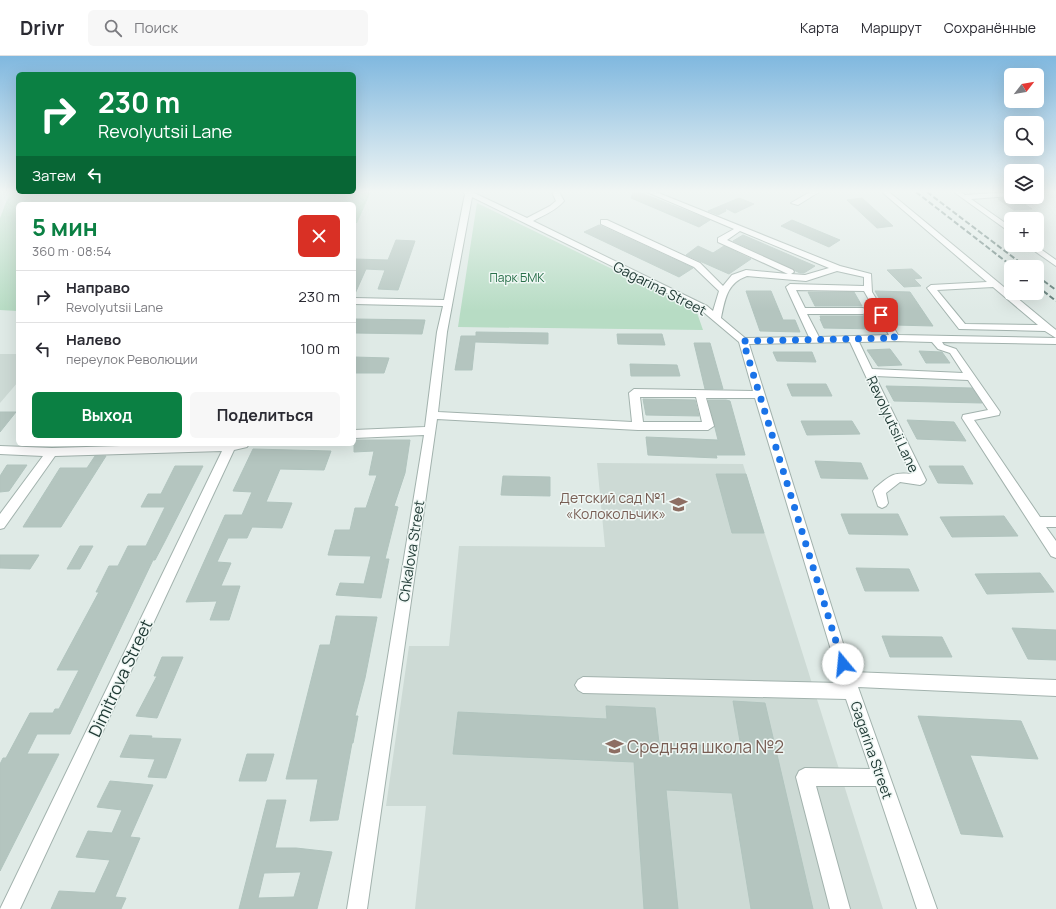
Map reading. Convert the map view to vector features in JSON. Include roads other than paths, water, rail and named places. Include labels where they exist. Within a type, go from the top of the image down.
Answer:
[{"type":"street","name":"Chkalova Street","points":[[357,909],[430,431],[442,332],[460,232]]},
{"type":"street","name":"Gagarina Street","points":[[547,232],[704,308],[743,341],[849,685],[927,909]]},
{"type":"street","points":[[625,232],[697,265],[723,291]]},
{"type":"street","points":[[734,232],[721,240],[800,277]]},
{"type":"street","points":[[749,232],[837,268],[868,276],[868,292],[895,338]]},
{"type":"street","points":[[933,232],[1056,335]]},
{"type":"street","points":[[1040,252],[1056,264]]},
{"type":"street","points":[[716,319],[723,291],[735,277],[746,273],[806,278],[837,268]]},
{"type":"street","points":[[995,284],[931,288],[962,327],[1048,328]]},
{"type":"street","points":[[815,339],[790,287],[868,289]]},
{"type":"street","points":[[356,301],[447,303]]},
{"type":"street","points":[[802,311],[863,311]]},
{"type":"street","points":[[743,341],[895,338],[1056,341]]},
{"type":"street","name":"Revolyutsii Lane","points":[[853,339],[920,480],[898,477],[879,491],[882,503]]},
{"type":"street","points":[[935,339],[941,347],[953,350],[995,412],[967,418],[1056,552]]},
{"type":"street","points":[[869,372],[971,377]]},
{"type":"street","points":[[638,426],[634,393],[760,395]]},
{"type":"street","points":[[432,415],[638,426],[708,426],[700,394]]},
{"type":"street","points":[[356,434],[430,431]]},
{"type":"street","points":[[0,450],[52,452],[236,446]]},
{"type":"street","name":"Dimitrova Street","points":[[10,909],[236,446]]},
{"type":"street","points":[[0,524],[52,452]]},
{"type":"street","points":[[1036,522],[1056,522]]},
{"type":"street","points":[[582,686],[849,685],[1056,688]]},
{"type":"street","points":[[840,909],[805,776],[882,778]]},
{"type":"railway","points":[[967,232],[1004,260]]},
{"type":"railway","points":[[980,232],[1017,260]]},
{"type":"railway","points":[[1044,281],[1056,290]]},
{"type":"railway","points":[[1044,292],[1056,301]]},
{"type":"place","name":"Детский сад №1 «Колокольчик»","points":[[679,505]]},
{"type":"place","name":"Средняя школа №2","points":[[614,746]]},
{"type":"park label","name":"Парк БМК","points":[[517,277]]}]
